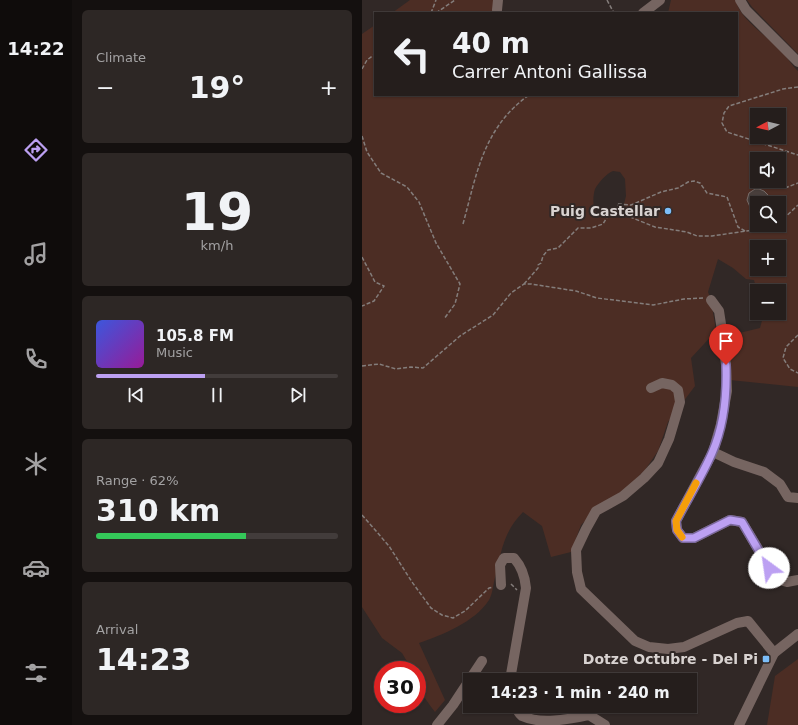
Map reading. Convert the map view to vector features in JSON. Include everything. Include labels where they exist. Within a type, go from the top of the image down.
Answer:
[{"type":"street","points":[[644,12],[660,0]]},
{"type":"street","points":[[740,0],[746,10],[798,62]]},
{"type":"street","points":[[711,300],[719,311],[726,365],[727,391],[721,424],[713,452],[676,521],[677,530],[683,538],[694,538],[730,520],[742,522],[776,579],[787,582],[798,580]]},
{"type":"street","points":[[651,388],[662,383],[672,385],[678,390],[680,402],[669,439],[658,463],[644,478],[623,496],[596,511],[576,550],[577,572],[581,589],[635,641],[649,647],[668,649],[684,647],[737,622],[748,621],[774,653]]},
{"type":"street","points":[[713,452],[734,462],[764,472],[780,484],[788,497],[798,498]]},
{"type":"street","points":[[501,585],[500,565],[504,558],[514,558],[520,565],[526,588],[511,673]]},
{"type":"street","points":[[738,725],[774,653],[798,634]]},
{"type":"street","points":[[437,725],[453,705],[482,662]]},
{"type":"street","points":[[520,713],[532,721],[547,723],[589,715],[605,725]]},
{"type":"path","points":[[431,12],[436,0]]},
{"type":"path","points":[[437,12],[455,0]]},
{"type":"path","points":[[608,0],[614,12]]},
{"type":"path","points":[[362,69],[367,60],[374,55]]},
{"type":"path","points":[[798,87],[783,89],[729,106],[724,113],[722,123],[727,132],[798,155]]},
{"type":"path","points":[[463,224],[480,164],[488,142],[503,118],[528,96]]},
{"type":"path","points":[[362,136],[367,152],[381,173],[407,187],[419,202],[436,243],[460,284],[455,304],[444,319]]},
{"type":"path","points":[[745,231],[738,227],[727,197],[707,193],[700,182],[694,180],[678,188],[661,192],[631,205],[617,204],[623,214],[655,227],[687,232],[697,236],[712,236],[750,230]]},
{"type":"path","points":[[786,188],[798,183]]},
{"type":"path","points":[[786,216],[798,205]]},
{"type":"path","points":[[362,366],[379,364],[396,369],[412,367],[423,368],[460,336],[493,315],[510,293],[524,284],[538,268],[538,265],[541,263],[548,250],[558,248],[578,228],[591,228],[603,224],[610,212],[621,210]]},
{"type":"path","points":[[362,257],[375,282],[384,286],[374,301],[362,306]]},
{"type":"path","points":[[524,284],[576,291],[597,298],[654,305],[699,298],[711,300]]},
{"type":"path","points":[[798,335],[786,347],[783,358],[790,369],[798,373]]},
{"type":"path","points":[[362,515],[389,546],[431,608],[442,615],[453,618],[465,611],[488,588],[501,585],[510,584],[525,596]]},
{"type":"shaded area","points":[[410,0],[495,0],[496,12],[393,12]]},
{"type":"shaded area","points":[[671,0],[736,0],[742,14],[754,27],[780,49],[798,71],[798,387],[730,380],[727,336],[760,328],[762,320],[786,320],[786,284],[755,284],[754,280],[746,279],[733,268],[718,259],[708,292],[711,300],[716,331],[691,358],[695,386],[668,422],[658,451],[645,470],[627,488],[600,506],[581,525],[571,552],[551,557],[542,526],[523,512],[516,520],[506,536],[491,596],[483,608],[457,627],[419,643],[445,700],[435,712],[426,700],[426,661],[407,661],[402,653],[382,638],[362,607],[362,34],[374,26],[374,96],[738,96],[738,12],[668,12]],"holes":[[[610,172],[620,172],[625,179],[626,196],[624,204],[627,214],[625,218],[611,217],[597,213],[594,208],[593,198],[595,189],[603,178]]]},
{"type":"shaded area","points":[[747,0],[798,0],[798,54],[752,7]]},
{"type":"shaded area","points":[[798,659],[798,725],[767,725],[775,676]]},
{"type":"building","points":[[755,189],[759,189],[764,191],[768,196],[750,196],[750,207],[747,200],[749,193]]},
{"type":"slow traffic","points":[[682,537],[677,530],[676,521],[696,483]]},
{"type":"place","name":"Puig Castellar","points":[[668,211]]},
{"type":"place","name":"Dotze Octubre - Del Pi","points":[[766,659]]},
{"type":"route","points":[[726,365],[727,391],[721,424],[713,452],[676,521],[677,530],[683,538],[694,538],[730,520],[742,522],[769,568]]}]
